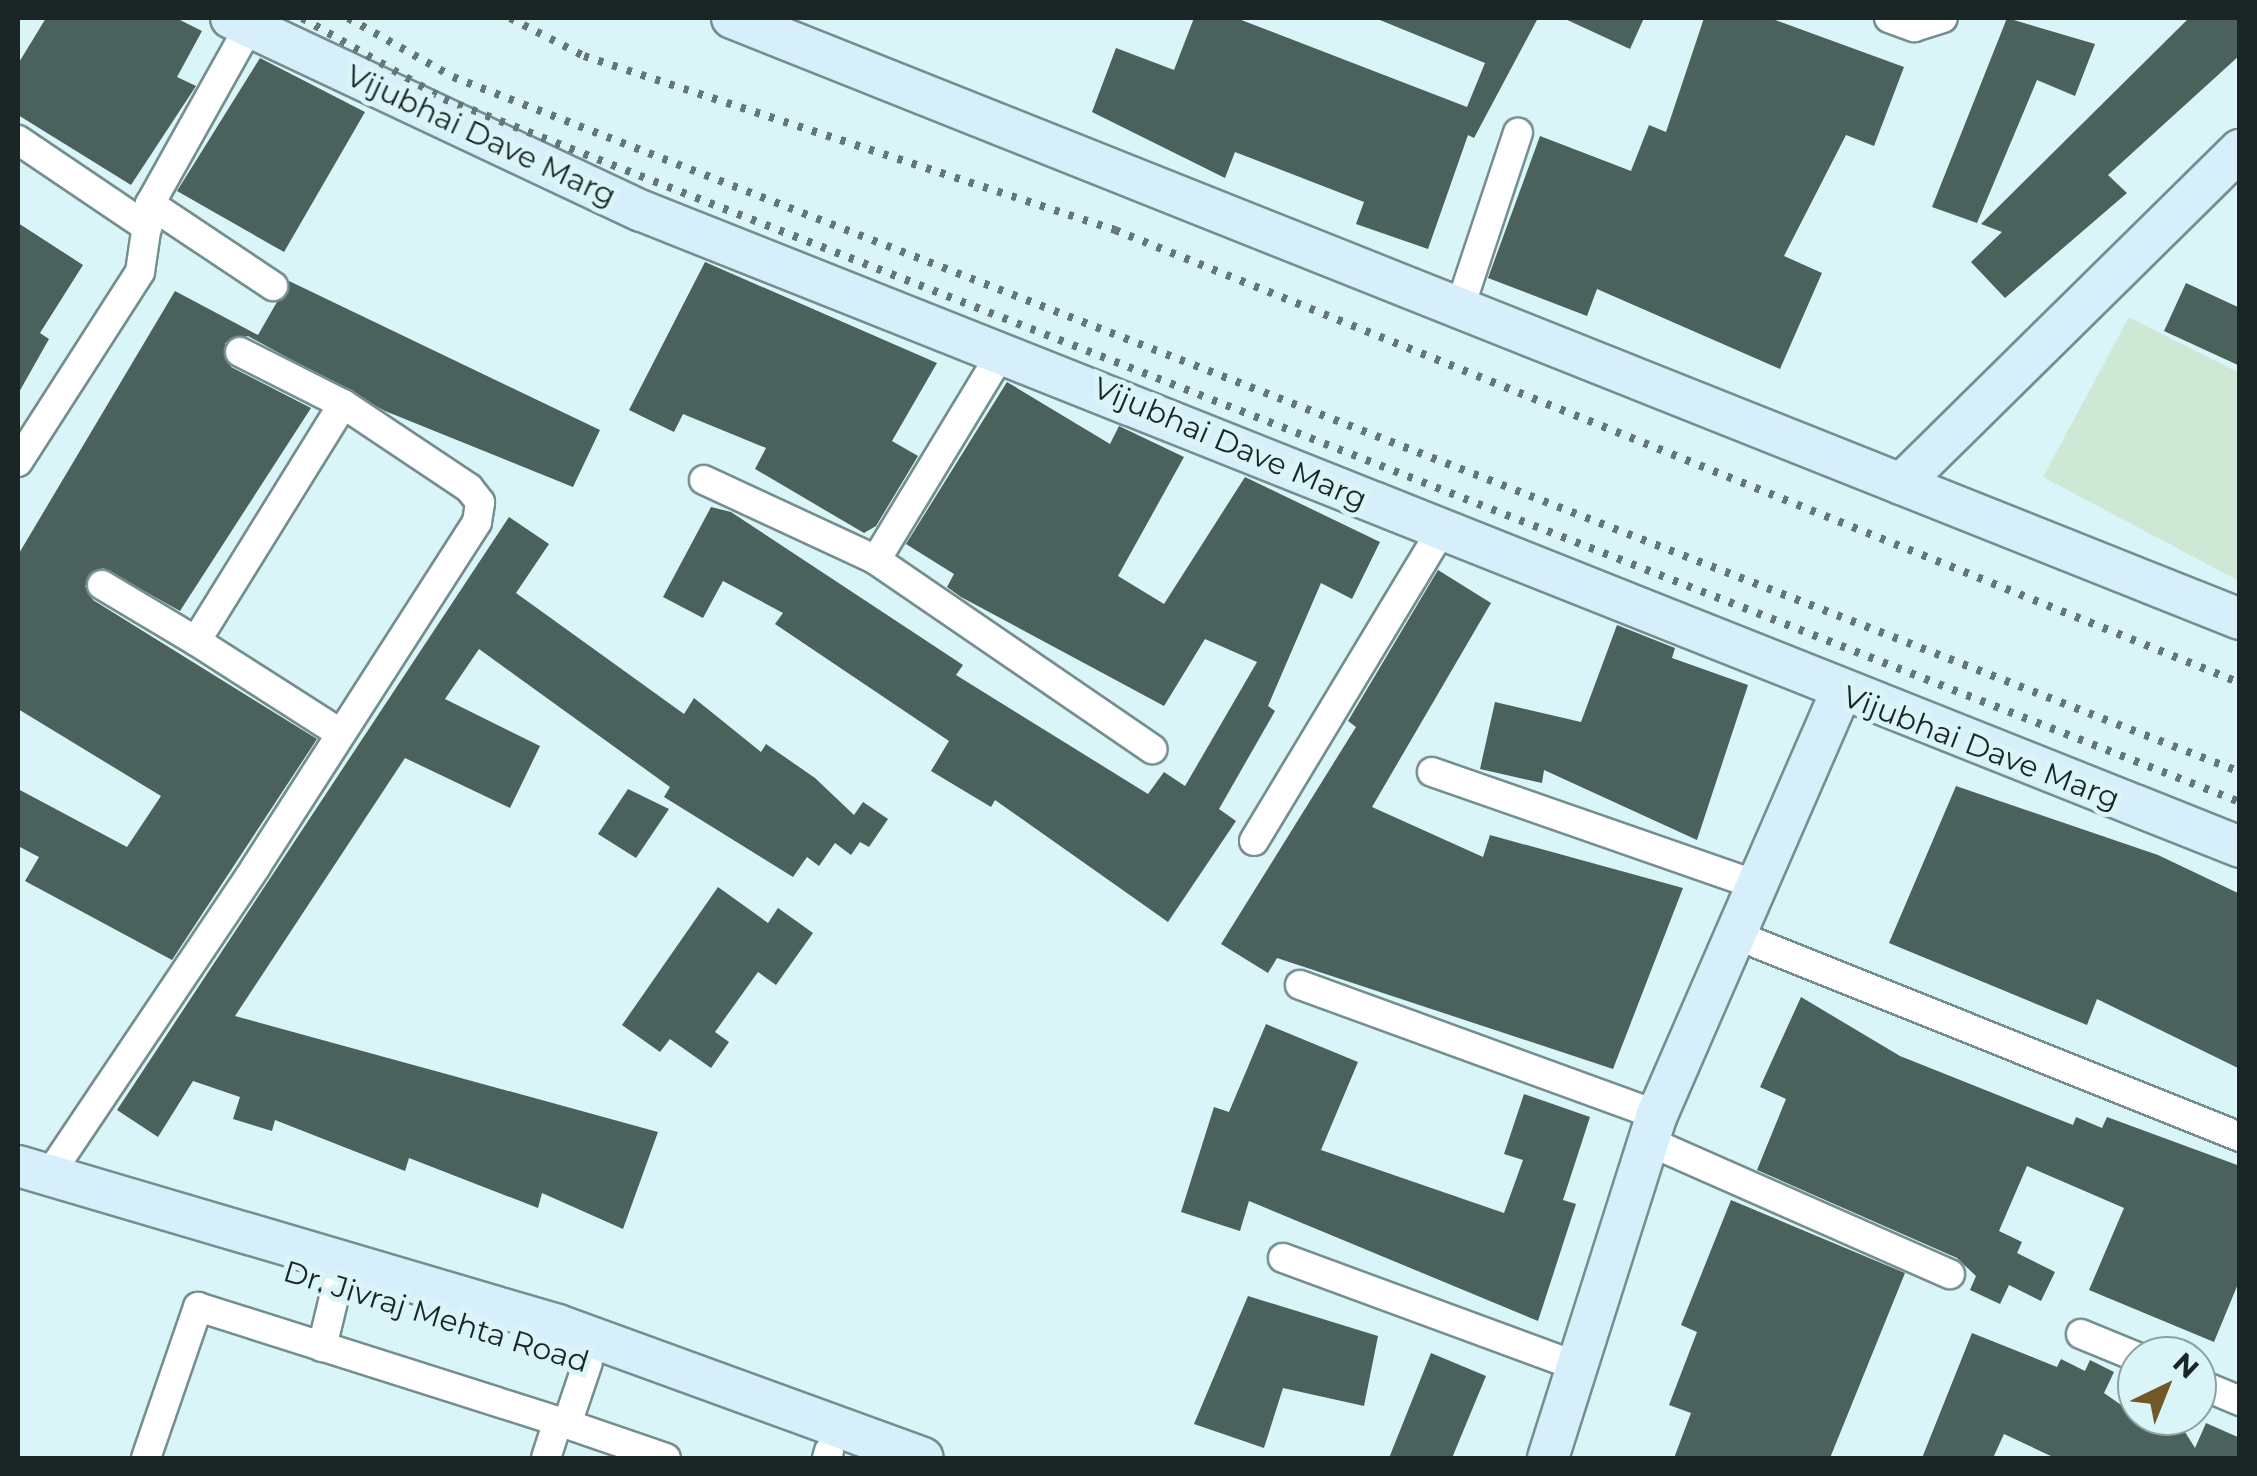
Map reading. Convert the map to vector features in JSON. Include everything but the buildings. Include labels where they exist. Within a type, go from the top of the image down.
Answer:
[{"type":"street","points":[[732,18],[1458,313],[2240,619]]},
{"type":"street","points":[[1889,18],[1914,27],[1943,18]]},
{"type":"street","points":[[18,462],[140,272],[148,216],[240,22]]},
{"type":"street","name":"Vijubhai Dave Marg","points":[[240,22],[642,211],[1002,350],[1840,695],[2240,846]]},
{"type":"street","points":[[1458,313],[1518,133]]},
{"type":"street","points":[[18,140],[273,286]]},
{"type":"street","points":[[1901,484],[2240,150]]},
{"type":"street","points":[[876,560],[1002,350]]},
{"type":"street","points":[[240,352],[344,404],[480,502],[476,522],[340,734],[28,1179],[558,1324],[922,1458]]},
{"type":"street","points":[[196,641],[344,404]]},
{"type":"street","points":[[704,480],[876,560],[1152,749]]},
{"type":"street","points":[[1254,841],[1441,531]]},
{"type":"street","points":[[102,585],[340,734]]},
{"type":"street","points":[[1548,1458],[1653,1128],[1840,695]]},
{"type":"street","points":[[1432,772],[1760,886]]},
{"type":"street","points":[[1736,935],[2240,1138]]},
{"type":"street","points":[[1300,985],[1653,1128],[1950,1274]]},
{"type":"street","name":"Dr. Jivraj Mehta Road","points":[[28,1179],[337,1285],[588,1362],[835,1456]]},
{"type":"street","points":[[1283,1258],[1576,1366]]},
{"type":"street","points":[[322,1347],[337,1285]]},
{"type":"street","points":[[146,1458],[198,1307],[666,1458]]},
{"type":"street","points":[[2081,1334],[2117,1349]]},
{"type":"street","points":[[546,1458],[588,1362]]},
{"type":"green space","points":[[2129,317],[2239,373],[2239,581],[2043,477]]},
{"type":"railway","points":[[302,18],[444,99],[2240,802]]},
{"type":"railway","points":[[348,18],[453,77],[2240,772]]},
{"type":"railway","points":[[510,18],[584,56],[1115,230],[2240,683]]}]
